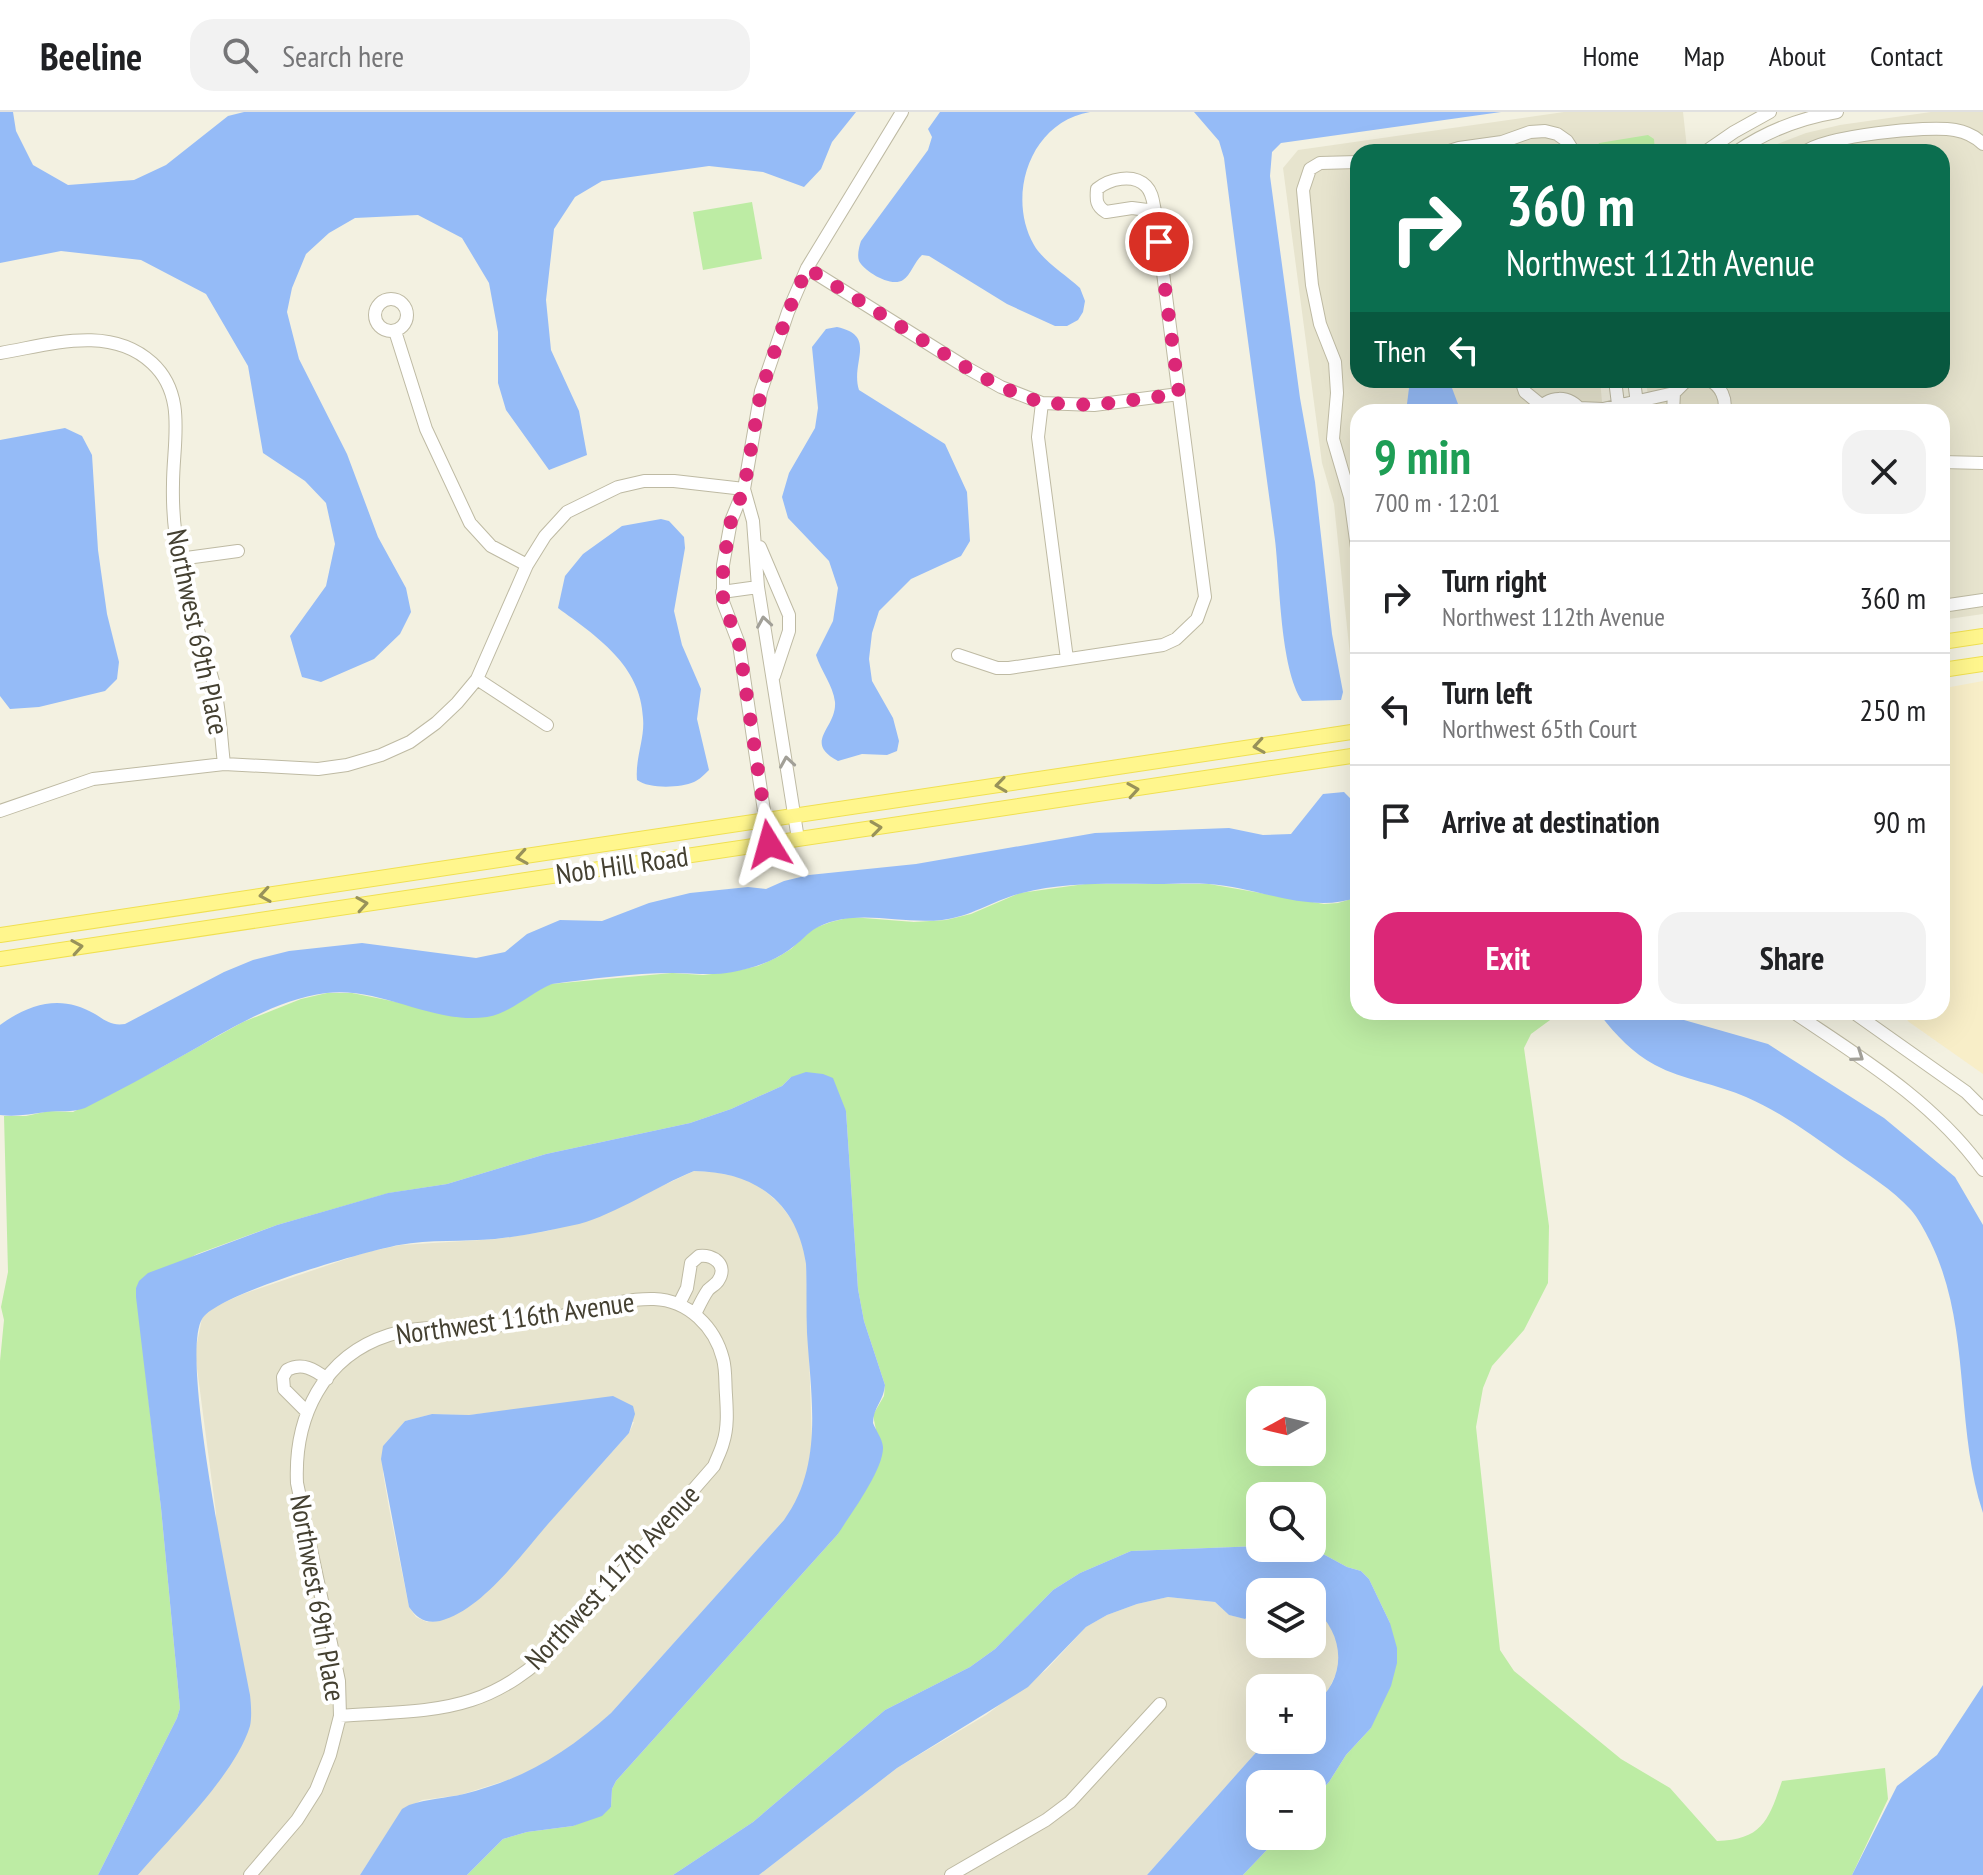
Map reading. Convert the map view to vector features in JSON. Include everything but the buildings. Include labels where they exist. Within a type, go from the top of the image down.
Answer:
[{"type":"main road","points":[[1950,641],[1983,636]]},
{"type":"main road","points":[[1950,669],[1983,664]]},
{"type":"main road","name":"Nob Hill Road","points":[[0,935],[1350,732]]},
{"type":"main road","name":"Nob Hill Road","points":[[0,959],[1350,756]]},
{"type":"street","points":[[769,844],[739,644],[728,621],[722,592],[723,565],[731,521],[744,489],[761,391],[788,312],[807,268],[902,112]]},
{"type":"street","points":[[1717,144],[1770,112]]},
{"type":"street","points":[[1751,144],[1782,127],[1837,112]]},
{"type":"street","points":[[1820,144],[1922,128],[1956,130],[1970,134],[1983,144]]},
{"type":"street","points":[[1491,144],[1530,132],[1545,131],[1557,134],[1569,144]]},
{"type":"street","points":[[1350,162],[1320,163],[1310,169],[1303,190],[1315,307],[1337,375],[1333,439],[1350,497]]},
{"type":"street","points":[[958,655],[997,668],[1163,645],[1197,619],[1205,597],[1155,211],[1152,195],[1137,180],[1124,178],[1104,183],[1097,189],[1099,208],[1106,212],[1132,208],[1155,211]]},
{"type":"street","points":[[807,268],[967,368],[1001,387],[1042,403],[1094,405],[1179,394]]},
{"type":"street","points":[[395,331],[426,429],[470,523],[491,546],[527,565]]},
{"type":"street","name":"Northwest 69th Place","points":[[0,353],[91,339],[112,342],[152,363],[169,386],[177,410],[173,483],[179,559],[187,598],[215,689],[224,764]]},
{"type":"street","points":[[1646,404],[1679,388]]},
{"type":"street","points":[[1673,404],[1674,393]]},
{"type":"street","points":[[1547,404],[1557,398],[1575,404]]},
{"type":"street","points":[[1042,403],[1038,437],[1067,659]]},
{"type":"street","points":[[1950,462],[1983,463]]},
{"type":"street","points":[[0,811],[93,779],[224,764],[318,769],[381,755],[410,742],[436,723],[477,679],[527,565],[545,536],[567,512],[618,487],[644,481],[744,489]]},
{"type":"street","points":[[744,489],[764,559],[789,615],[789,631],[773,679]]},
{"type":"street","points":[[753,521],[758,587],[798,839]]},
{"type":"street","points":[[179,559],[238,551]]},
{"type":"street","points":[[722,592],[758,587]]},
{"type":"street","points":[[1950,605],[1983,600]]},
{"type":"street","points":[[477,679],[547,725]]},
{"type":"street","points":[[746,682],[773,679]]},
{"type":"street","points":[[1805,1020],[1929,1108],[1963,1143],[1983,1170]]},
{"type":"street","points":[[1864,1020],[1966,1092],[1983,1109]]},
{"type":"street","name":"Northwest 116th Avenue","points":[[315,1394],[363,1346],[389,1335],[417,1329],[493,1326],[542,1320],[633,1300],[658,1299],[687,1309]]},
{"type":"street","name":"Northwest 117th Avenue","points":[[340,1716],[444,1709],[477,1700],[508,1686],[537,1665],[563,1639],[714,1466],[724,1442],[727,1418],[724,1361],[717,1341],[702,1320],[687,1309]]},
{"type":"street","points":[[306,1411],[284,1389],[283,1377],[287,1370],[302,1366],[311,1368],[327,1379]]},
{"type":"street","name":"Northwest 69th Place","points":[[250,1875],[297,1820],[316,1790],[330,1755],[340,1716],[339,1681],[297,1483],[296,1456],[306,1411],[315,1394]]},
{"type":"street","points":[[951,1875],[1046,1820],[1070,1802],[1160,1704]]},
{"type":"shaded area","points":[[1564,112],[1683,112],[1687,144],[1350,144],[1350,388],[1601,388],[1602,404],[1350,404],[1350,656],[1334,504],[1322,463],[1283,168],[1298,150]]},
{"type":"shaded area","points":[[1931,112],[1983,112],[1983,614],[1950,619],[1950,404],[1650,404],[1647,388],[1950,388],[1950,144],[1777,144],[1840,125]]},
{"type":"shaded area","points":[[1983,681],[1983,1074],[1907,1020],[1950,1020],[1950,687]]},
{"type":"shaded area","points":[[694,1171],[714,1172],[742,1178],[759,1186],[780,1204],[794,1223],[803,1241],[806,1264],[812,1443],[807,1475],[798,1501],[611,1713],[586,1736],[554,1759],[520,1776],[460,1795],[422,1800],[402,1810],[360,1875],[138,1875],[215,1784],[216,1513],[195,1353],[202,1318],[214,1307],[243,1294],[367,1252],[401,1245],[497,1239],[548,1231],[626,1203]],"holes":[[[512,1410],[634,1422],[629,1433],[494,1584],[456,1614],[427,1622],[416,1617],[409,1607],[383,1473],[383,1446],[405,1421],[432,1414],[469,1415]]]},
{"type":"shaded area","points":[[1168,1597],[1215,1602],[1229,1615],[1246,1619],[1246,1658],[1326,1658],[1326,1620],[1337,1642],[1340,1665],[1326,1694],[1326,1674],[1246,1674],[1246,1754],[1255,1754],[1147,1875],[759,1875],[897,1768],[986,1715],[1046,1670],[1086,1627],[1137,1604]]},
{"type":"green space","points":[[1648,135],[1654,139],[1654,144],[1598,144]]},
{"type":"green space","points":[[752,202],[762,259],[703,270],[693,212]]},
{"type":"green space","points":[[1085,884],[1209,884],[1324,904],[1350,899],[1350,1020],[1550,1020],[1531,1034],[1524,1048],[1549,1226],[1548,1283],[1524,1330],[1492,1366],[1483,1388],[1476,1427],[1500,1650],[1514,1671],[1621,1759],[1670,1788],[1717,1841],[1745,1837],[1762,1825],[1782,1781],[1885,1768],[1888,1799],[1852,1875],[1243,1875],[1267,1850],[1326,1850],[1326,1785],[1346,1755],[1371,1728],[1390,1623],[1369,1579],[1361,1571],[1326,1556],[1326,1482],[1246,1482],[1246,1547],[1131,1551],[1080,1573],[1053,1590],[995,1649],[970,1667],[885,1710],[753,1822],[673,1875],[467,1875],[503,1839],[527,1832],[573,1826],[611,1807],[612,1789],[616,1781],[838,1534],[876,1430],[873,1415],[884,1396],[885,1385],[864,1321],[858,1289],[846,1111],[791,1077],[782,1086],[690,1123],[546,1154],[447,1184],[389,1193],[277,1225],[197,1254],[136,1288],[180,1708],[98,1875],[0,1875],[0,1361],[4,1320],[1,1307],[8,1272],[4,1116],[73,1112],[243,1022],[301,999],[327,993],[352,993],[471,1017],[518,1003],[534,991],[551,984],[672,973],[703,975],[758,966],[791,949],[812,929],[851,917],[914,922],[946,920],[971,914],[1020,893]]},
{"type":"water","points":[[0,112],[13,112],[16,131],[33,165],[68,185],[134,180],[166,165],[228,116],[244,112],[856,112],[832,142],[821,169],[804,187],[763,172],[709,166],[602,181],[575,197],[554,229],[546,300],[551,350],[579,411],[587,455],[549,470],[506,410],[498,383],[498,332],[489,283],[462,238],[418,215],[355,218],[329,233],[306,254],[292,288],[287,312],[299,359],[347,454],[378,537],[406,588],[411,612],[400,634],[374,659],[321,682],[302,677],[290,636],[326,586],[335,544],[326,503],[305,481],[263,453],[248,366],[206,294],[141,260],[61,251],[0,263]]},
{"type":"water","points":[[940,112],[1090,112],[1069,119],[1052,130],[1039,146],[1029,164],[1022,205],[1026,226],[1038,251],[1080,288],[1085,301],[1078,320],[1067,326],[1055,326],[1007,304],[929,256],[922,255],[906,278],[898,282],[878,277],[859,261],[861,241],[928,150],[932,137],[928,129]]},
{"type":"water","points":[[1194,112],[1501,112],[1281,143],[1272,152],[1270,176],[1300,398],[1315,482],[1332,634],[1343,692],[1341,700],[1302,701],[1289,668],[1224,158],[1219,141]]},
{"type":"water","points":[[837,327],[849,331],[860,344],[859,390],[945,444],[967,492],[970,541],[961,556],[911,579],[879,611],[869,659],[872,681],[893,718],[899,741],[897,751],[887,755],[862,754],[838,761],[823,747],[822,741],[835,702],[816,655],[833,621],[838,588],[829,561],[788,518],[782,497],[789,473],[815,428],[818,408],[812,347],[826,329]]},
{"type":"water","points":[[1409,388],[1452,388],[1458,404],[1407,404]]},
{"type":"water","points":[[65,428],[82,436],[92,455],[98,550],[107,614],[119,662],[117,679],[105,691],[39,707],[10,709],[0,696],[0,440]]},
{"type":"water","points":[[661,519],[669,521],[684,537],[685,548],[674,611],[682,645],[701,689],[697,719],[709,770],[694,782],[665,787],[637,780],[643,718],[634,682],[601,641],[558,608],[565,576],[583,554],[622,526]]},
{"type":"water","points":[[1344,792],[1350,798],[1350,899],[1340,902],[1303,902],[1209,884],[1071,885],[1022,893],[963,916],[942,920],[860,918],[834,921],[813,930],[776,958],[733,972],[642,974],[552,984],[487,1017],[447,1016],[367,995],[326,993],[269,1009],[85,1108],[0,1115],[0,1025],[23,1011],[46,1004],[70,1004],[109,1022],[125,1024],[224,972],[253,960],[289,951],[362,943],[476,958],[505,952],[527,934],[560,920],[602,921],[649,903],[690,893],[748,887],[766,889],[809,875],[916,864],[1095,833],[1229,828],[1263,835],[1291,834],[1323,794]]},
{"type":"water","points":[[1604,1020],[1684,1020],[1768,1044],[1884,1118],[1955,1177],[1983,1225],[1983,1513],[1968,1445],[1952,1307],[1943,1273],[1914,1213],[1879,1182],[1772,1110],[1646,1060]]},
{"type":"water","points":[[806,1072],[833,1078],[846,1111],[858,1289],[864,1321],[885,1385],[873,1423],[883,1447],[882,1456],[865,1492],[838,1534],[616,1781],[612,1789],[611,1807],[602,1816],[573,1826],[527,1832],[503,1839],[467,1875],[360,1875],[402,1809],[416,1803],[486,1788],[525,1773],[560,1753],[611,1713],[784,1520],[797,1499],[810,1454],[812,1430],[806,1264],[801,1242],[793,1223],[770,1195],[736,1177],[716,1173],[694,1171],[607,1214],[579,1224],[495,1239],[411,1243],[356,1256],[262,1286],[213,1309],[202,1319],[197,1344],[204,1440],[250,1695],[250,1726],[242,1745],[217,1784],[138,1875],[98,1875],[180,1708],[136,1297],[139,1281],[148,1273],[277,1225],[388,1193],[447,1184],[546,1154],[690,1123],[731,1109]]},
{"type":"water","points":[[613,1396],[633,1406],[635,1414],[629,1433],[513,1566],[485,1594],[456,1615],[430,1622],[415,1614],[409,1607],[381,1459],[383,1446],[405,1421],[432,1414],[469,1415]]},
{"type":"water","points":[[1246,1547],[1246,1562],[1326,1562],[1326,1556],[1361,1571],[1369,1579],[1390,1623],[1397,1648],[1391,1686],[1371,1728],[1346,1755],[1326,1785],[1326,1770],[1246,1770],[1246,1850],[1267,1850],[1243,1875],[1147,1875],[1255,1754],[1326,1754],[1326,1692],[1337,1670],[1338,1657],[1336,1643],[1326,1622],[1326,1578],[1246,1578],[1245,1619],[1229,1615],[1215,1602],[1168,1597],[1107,1615],[1086,1627],[1028,1687],[897,1768],[759,1875],[673,1875],[753,1822],[885,1710],[970,1667],[995,1649],[1053,1590],[1080,1573],[1131,1551]]},
{"type":"water","points":[[1983,1685],[1983,1875],[1852,1875],[1897,1786],[1937,1755]]},
{"type":"route","points":[[769,844],[739,644],[723,602],[723,565],[731,521],[744,489],[761,391],[807,268],[1001,387],[1042,403],[1094,405],[1179,394],[1159,242]]}]
